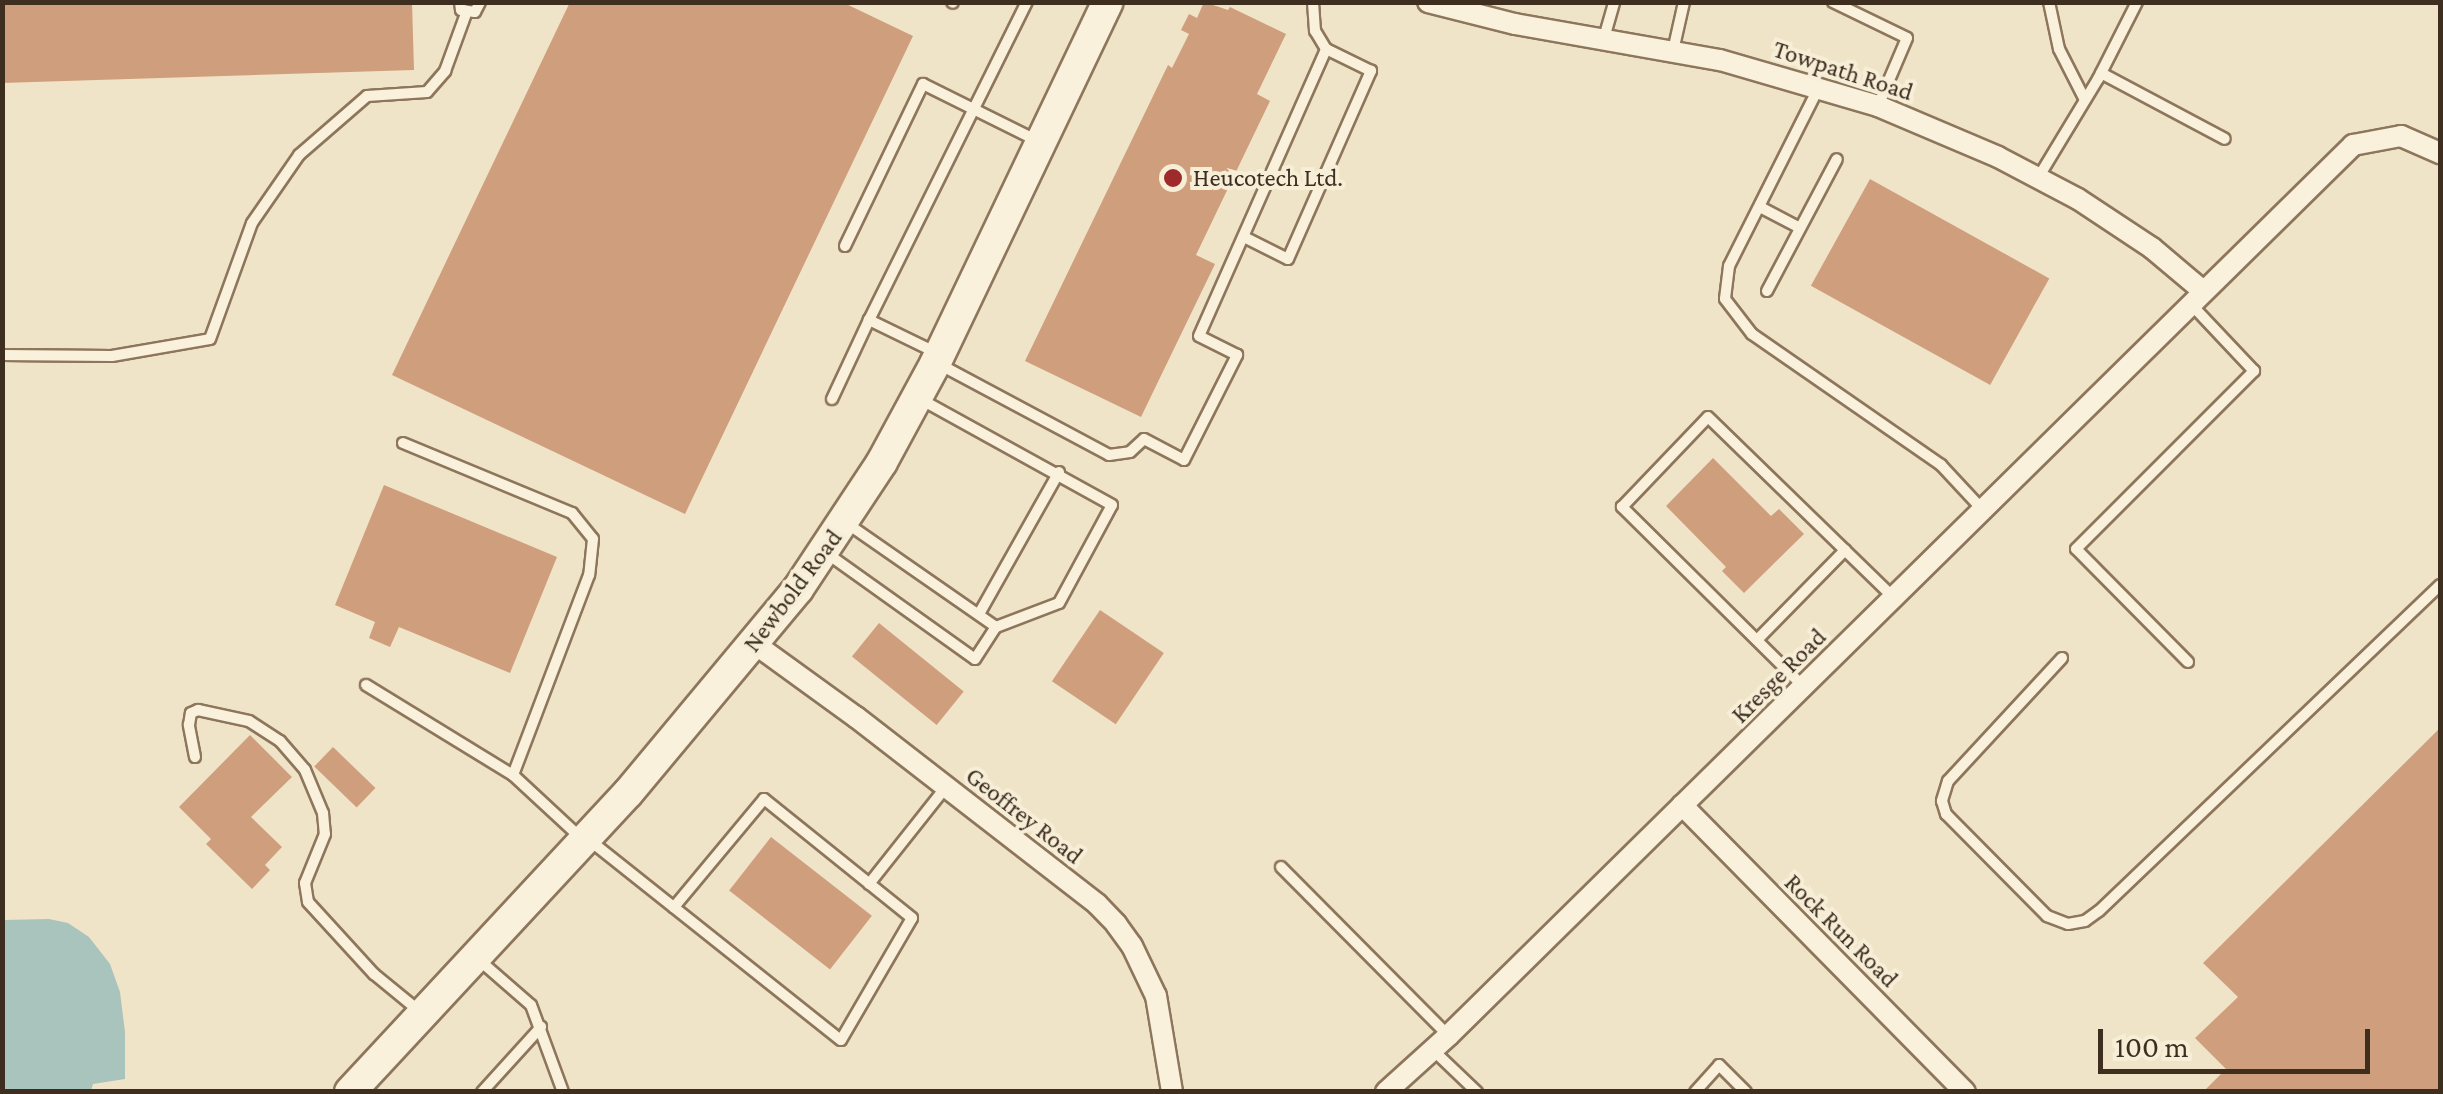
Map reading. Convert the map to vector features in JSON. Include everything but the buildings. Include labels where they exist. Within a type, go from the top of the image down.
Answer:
[{"type":"main road","name":"Newbold Road","points":[[350,1092],[586,840],[755,644],[845,522],[938,358],[1108,2]]},
{"type":"street","name":"Towpath Road","points":[[1428,2],[1500,11],[1819,86],[1878,106],[2038,178],[2116,222],[2196,297]]},
{"type":"street","name":"Kresge Road","points":[[1386,1092],[2353,145],[2401,136],[2440,153]]},
{"type":"street","name":"Geoffrey Road","points":[[755,644],[1097,904],[1124,935],[1156,996],[1172,1092]]},
{"type":"street","name":"Rock Run Road","points":[[1682,805],[1964,1092]]},
{"type":"lane","points":[[2,355],[112,356],[210,339],[252,223],[299,155],[367,96],[427,92],[445,71],[464,7],[475,12],[480,2]]},
{"type":"lane","points":[[832,399],[1027,2]]},
{"type":"lane","points":[[1244,236],[1288,258],[1371,71],[1326,49],[1315,31],[1313,2]]},
{"type":"lane","points":[[1604,38],[1614,2]]},
{"type":"lane","points":[[1672,51],[1684,2]]},
{"type":"lane","points":[[1833,2],[1907,38],[1878,106]]},
{"type":"lane","points":[[2049,2],[2059,49],[2085,100]]},
{"type":"lane","points":[[2038,178],[2101,73],[2137,2]]},
{"type":"lane","points":[[870,320],[1109,455],[1130,452],[1144,439],[1184,460],[1237,355],[1200,336],[1326,49]]},
{"type":"lane","points":[[2101,73],[2225,139]]},
{"type":"lane","points":[[845,246],[923,84],[1041,142]]},
{"type":"lane","points":[[1819,86],[1726,278],[1730,311],[1752,334],[1941,465],[1982,509]]},
{"type":"lane","points":[[1766,291],[1837,159]]},
{"type":"lane","points":[[1760,207],[1800,228]]},
{"type":"lane","points":[[2188,662],[2076,550],[2254,371],[2196,297]]},
{"type":"lane","points":[[824,552],[975,658],[996,626],[1058,603],[1112,505],[1059,472],[917,397]]},
{"type":"lane","points":[[1803,686],[1622,507],[1708,417],[1893,598]]},
{"type":"lane","points":[[403,442],[572,513],[593,539],[589,574],[514,775]]},
{"type":"lane","points":[[979,614],[1059,472]]},
{"type":"lane","points":[[845,522],[996,626]]},
{"type":"lane","points":[[1757,640],[1845,550]]},
{"type":"lane","points":[[2062,658],[1948,780],[1942,801],[1946,814],[2046,916],[2068,924],[2085,921],[2099,911],[2440,585]]},
{"type":"lane","points":[[366,686],[514,775],[586,840],[842,1040],[912,918],[764,799],[674,907]]},
{"type":"lane","points":[[195,757],[190,725],[191,713],[198,710],[249,721],[305,770],[323,813],[324,834],[305,883],[308,902],[374,974],[423,1014]]},
{"type":"lane","points":[[870,884],[946,787]]},
{"type":"lane","points":[[1281,867],[1441,1042],[1476,1092]]},
{"type":"lane","points":[[477,958],[531,1005],[563,1092]]},
{"type":"lane","points":[[482,1092],[541,1026]]},
{"type":"lane","points":[[1695,1092],[1720,1065],[1746,1092]]},
{"type":"water","points":[[49,919],[68,923],[89,937],[110,964],[120,992],[125,1079],[93,1084],[91,1091],[3,1091],[3,920]]},
{"type":"place","name":"Heucotech Ltd.","points":[[1173,178]]}]
